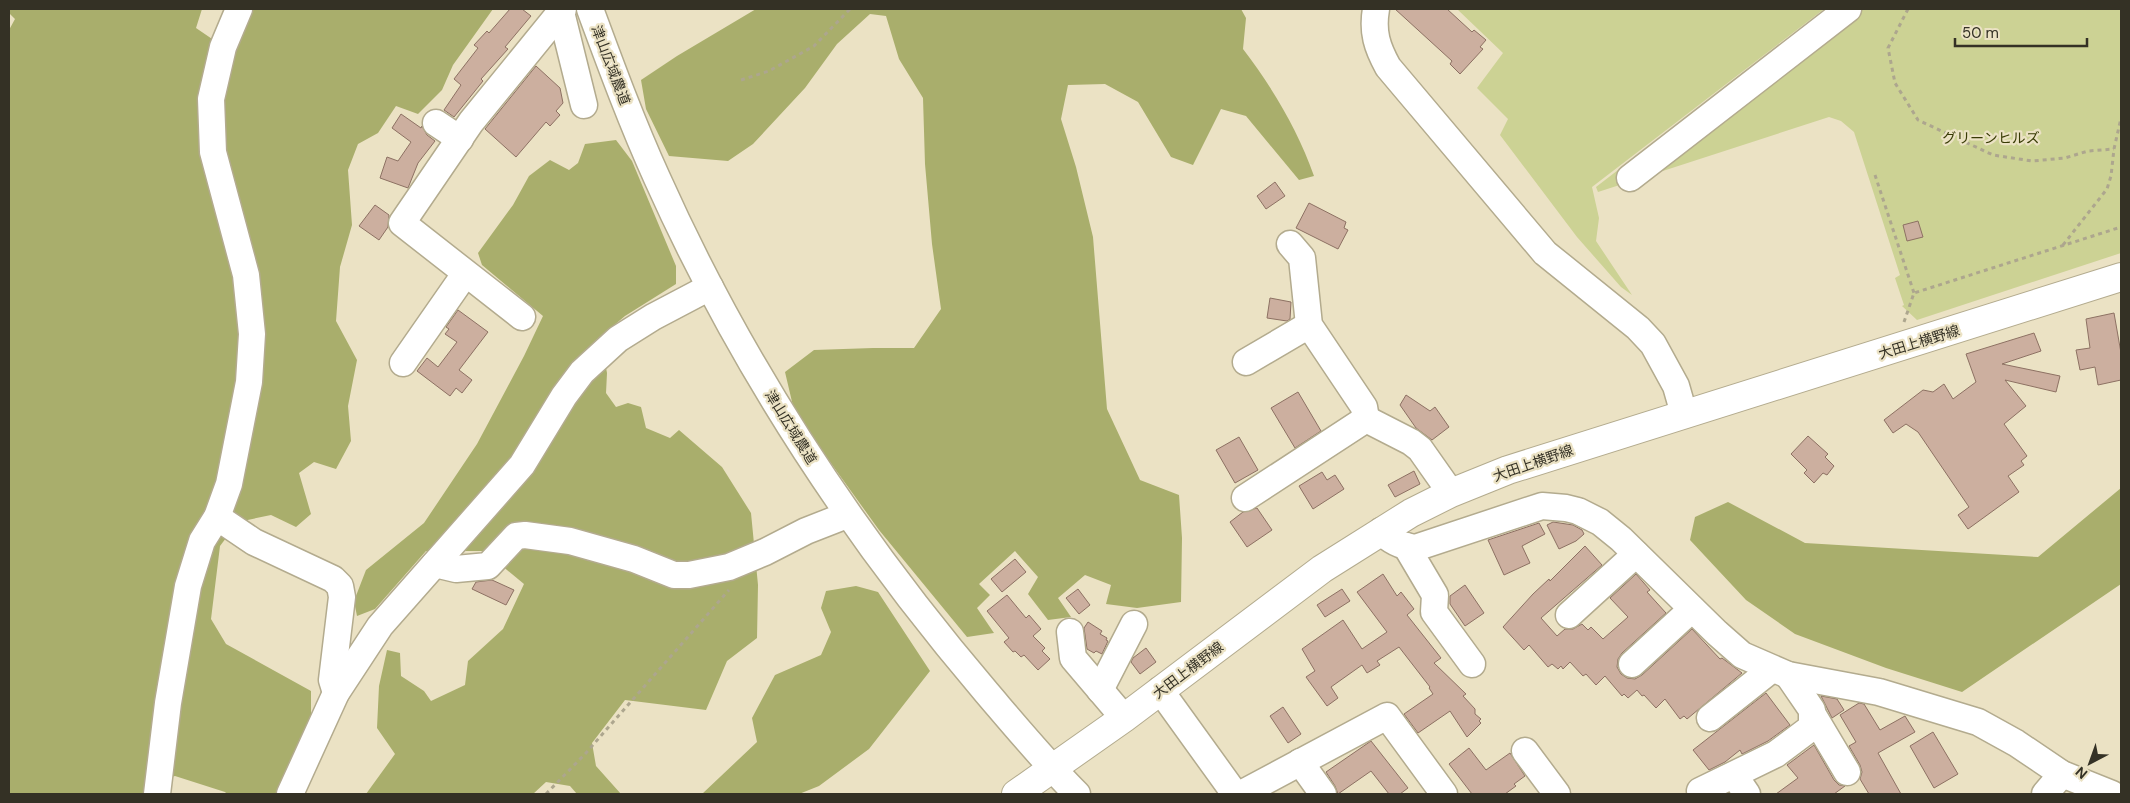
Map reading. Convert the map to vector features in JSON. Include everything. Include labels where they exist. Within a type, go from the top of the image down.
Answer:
[{"type":"main road","name":"大田上横野線","points":[[1016,794],[1053,770],[1124,718],[1322,569],[1410,513],[1451,493],[1508,470],[2121,277]]},
{"type":"street","points":[[157,794],[168,703],[188,586],[202,541],[217,517],[231,475],[249,382],[252,334],[246,275],[213,152],[211,99],[223,47],[239,9]]},
{"type":"street","name":"津山広域農道","points":[[590,9],[619,87],[658,179],[710,286],[770,394],[847,515],[892,577],[951,651],[1053,770],[1077,794]]},
{"type":"street","points":[[1376,9],[1374,22],[1375,37],[1388,67],[1545,253],[1638,328],[1653,344],[1676,386],[1684,414]]},
{"type":"street","points":[[1630,178],[1848,9]]},
{"type":"street","points":[[562,10],[584,105]]},
{"type":"street","points":[[522,317],[402,223],[471,122],[562,10]]},
{"type":"street","points":[[436,123],[460,139]]},
{"type":"street","points":[[1290,244],[1302,258],[1309,325],[1364,407],[1366,419]]},
{"type":"street","points":[[403,363],[465,274]]},
{"type":"street","points":[[290,794],[336,693],[380,626],[522,465],[564,396],[582,372],[618,340],[653,316],[710,286]]},
{"type":"street","points":[[1246,362],[1309,325]]},
{"type":"street","points":[[1366,419],[1411,442],[1420,449],[1451,493]]},
{"type":"street","points":[[1245,498],[1366,419]]},
{"type":"street","points":[[1381,531],[1388,538],[1415,548],[1542,506],[1566,508],[1589,516],[1621,539],[1742,655],[1780,672],[1879,692],[1978,722],[2016,743],[2062,774],[2112,794]]},
{"type":"street","points":[[435,564],[456,569],[488,566],[516,536],[525,535],[570,541],[603,550],[674,575],[704,573],[729,567],[806,531],[847,515]]},
{"type":"street","points":[[217,517],[254,542],[333,579],[340,586],[342,597],[332,680],[336,693]]},
{"type":"street","points":[[1406,546],[1434,595],[1434,612],[1472,664]]},
{"type":"street","points":[[1569,615],[1636,554]]},
{"type":"street","points":[[1632,664],[1692,609]]},
{"type":"street","points":[[1100,690],[1134,624]]},
{"type":"street","points":[[1070,632],[1073,658],[1124,718]]},
{"type":"street","points":[[1700,792],[1741,784],[1812,727],[1812,710],[1780,672]]},
{"type":"street","points":[[1710,718],[1780,672]]},
{"type":"street","points":[[1160,690],[1235,794]]},
{"type":"street","points":[[1812,715],[1847,772]]},
{"type":"street","points":[[1241,794],[1387,716],[1444,794]]},
{"type":"street","points":[[1525,751],[1551,792]]},
{"type":"street","points":[[1300,762],[1323,794]]},
{"type":"street","points":[[2044,794],[2062,774]]},
{"type":"path","points":[[741,80],[769,71],[814,46],[850,9]]},
{"type":"path","points":[[1908,9],[1888,48],[1895,83],[1918,120],[1993,155],[2032,162],[2065,158],[2088,151],[2114,149]]},
{"type":"path","points":[[2063,245],[2107,189],[2121,118]]},
{"type":"path","points":[[1875,175],[1914,294],[1901,330]]},
{"type":"path","points":[[1914,294],[2121,227]]},
{"type":"path","points":[[546,794],[585,754],[742,575],[748,568],[750,558]]},
{"type":"green space","points":[[9,9],[202,9],[196,28],[218,43],[251,9],[493,9],[453,65],[442,90],[418,114],[396,106],[378,133],[358,144],[348,170],[352,225],[340,267],[336,321],[357,360],[348,406],[351,441],[336,469],[314,462],[299,473],[311,514],[296,527],[271,515],[238,522],[220,546],[211,619],[226,644],[311,691],[311,724],[284,794],[227,794],[175,776],[153,782],[145,794],[9,794],[9,30],[15,19],[9,13]]},
{"type":"green space","points":[[756,9],[1241,9],[1246,18],[1243,49],[1264,78],[1292,126],[1314,176],[1299,180],[1246,116],[1221,109],[1193,165],[1171,157],[1138,102],[1105,84],[1068,85],[1061,119],[1076,167],[1093,237],[1107,409],[1140,480],[1179,495],[1182,538],[1181,602],[1137,608],[1106,604],[1111,585],[1085,575],[1058,598],[1071,617],[1048,620],[1028,594],[1038,577],[1015,551],[979,584],[990,595],[977,608],[994,633],[967,637],[879,530],[820,448],[793,406],[785,372],[814,350],[914,348],[941,309],[932,244],[925,164],[923,98],[899,59],[886,16],[870,14],[837,44],[805,88],[753,144],[728,161],[669,156],[646,109],[641,80],[677,56]]},
{"type":"green space","points":[[1457,9],[1824,9],[1592,187],[1599,218],[1596,241],[1632,295],[1621,287],[1577,237],[1500,135],[1508,119],[1477,88],[1503,53]]},
{"type":"green space","name":"グリーンヒルズ","points":[[1827,9],[2121,9],[2121,253],[1917,320],[1902,306],[1904,305],[1895,278],[1900,275],[1854,132],[1841,121],[1829,117],[1598,192],[1596,187]]},
{"type":"green space","points":[[616,140],[632,161],[676,266],[676,284],[625,316],[600,337],[607,373],[606,393],[616,407],[628,403],[641,407],[646,428],[670,438],[679,430],[722,467],[751,513],[758,585],[757,638],[727,661],[706,710],[625,700],[592,743],[596,766],[621,794],[577,794],[570,786],[546,782],[533,794],[366,794],[395,754],[377,728],[379,686],[387,650],[400,653],[401,676],[424,691],[431,701],[465,685],[468,661],[503,629],[524,584],[484,551],[426,551],[375,609],[357,616],[354,601],[366,570],[424,523],[477,444],[543,316],[482,265],[478,253],[513,205],[529,176],[550,160],[569,170],[578,163],[585,144]]},
{"type":"green space","points":[[2121,488],[2121,584],[1962,692],[1886,668],[1795,634],[1746,600],[1690,540],[1695,517],[1728,502],[1805,543],[2038,557]]},
{"type":"green space","points":[[856,586],[878,592],[930,671],[869,749],[819,786],[799,794],[702,794],[757,742],[752,718],[775,675],[821,655],[831,632],[821,608],[826,591]]},
{"type":"building","points":[[510,9],[522,9],[531,16],[505,47],[508,49],[481,79],[483,81],[454,117],[444,110],[461,85],[454,79],[478,48],[474,45],[487,31],[489,33]]},
{"type":"building","points":[[1395,9],[1447,9],[1472,32],[1474,30],[1486,40],[1480,47],[1483,49],[1460,74],[1450,64],[1452,61]]},
{"type":"building","points":[[536,66],[560,88],[563,103],[556,111],[560,115],[550,126],[546,122],[516,157],[485,129]]},
{"type":"building","points":[[401,114],[421,128],[422,126],[427,135],[435,141],[418,163],[408,188],[380,178],[387,157],[398,161],[411,142],[392,128]]},
{"type":"building","points":[[1275,182],[1285,196],[1266,209],[1257,196]]},
{"type":"building","points":[[1309,203],[1346,222],[1344,228],[1348,230],[1338,249],[1296,228]]},
{"type":"building","points":[[375,205],[389,215],[388,227],[379,240],[359,226]]},
{"type":"building","points":[[1918,221],[1923,237],[1907,241],[1903,225]]},
{"type":"building","points":[[1270,298],[1291,302],[1290,319],[1287,321],[1267,318]]},
{"type":"building","points":[[458,310],[488,332],[459,370],[472,380],[462,393],[456,388],[450,396],[417,371],[427,358],[438,367],[457,342],[445,334],[449,329],[446,327]]},
{"type":"building","points":[[2114,313],[2121,353],[2121,380],[2098,385],[2095,367],[2080,370],[2076,350],[2090,348],[2086,319]]},
{"type":"building","points":[[2034,333],[2041,351],[2002,364],[2060,376],[2056,392],[2005,380],[2026,406],[2004,424],[2027,456],[2021,461],[2024,465],[2008,476],[2019,492],[1968,529],[1958,515],[1969,507],[1918,432],[1906,424],[1893,433],[1884,420],[1923,390],[1933,392],[1944,384],[1953,399],[1976,382],[1966,354]]},
{"type":"building","points":[[1298,392],[1321,431],[1295,448],[1271,408]]},
{"type":"building","points":[[1406,395],[1430,411],[1435,407],[1449,427],[1432,440],[1416,428],[1400,405]]},
{"type":"building","points":[[1808,436],[1828,454],[1825,457],[1834,466],[1827,475],[1823,473],[1814,483],[1804,473],[1807,470],[1791,454]]},
{"type":"building","points":[[1239,437],[1258,470],[1235,483],[1216,450]]},
{"type":"building","points":[[1414,471],[1420,484],[1395,497],[1388,485]]},
{"type":"building","points":[[1322,472],[1327,480],[1335,475],[1344,489],[1313,509],[1299,486]]},
{"type":"building","points":[[1257,508],[1272,530],[1247,547],[1230,522],[1243,512]]},
{"type":"building","points":[[1553,522],[1573,525],[1582,530],[1584,534],[1576,541],[1559,549],[1547,525]]},
{"type":"building","points":[[1539,523],[1545,534],[1522,546],[1530,563],[1504,575],[1488,540]]},
{"type":"building","points":[[1585,546],[1602,565],[1541,618],[1557,636],[1565,629],[1573,629],[1582,624],[1588,630],[1591,627],[1603,639],[1628,617],[1610,598],[1636,574],[1650,590],[1647,592],[1666,613],[1622,653],[1618,659],[1617,667],[1621,674],[1627,678],[1635,679],[1642,675],[1692,629],[1720,659],[1722,658],[1742,673],[1687,719],[1684,716],[1680,719],[1665,699],[1656,708],[1637,690],[1628,698],[1624,694],[1622,696],[1605,676],[1596,685],[1586,674],[1583,676],[1570,662],[1563,669],[1561,666],[1558,669],[1552,664],[1548,667],[1529,645],[1524,650],[1503,627],[1533,594],[1549,579],[1550,581]]},
{"type":"building","points":[[1015,559],[1026,572],[1002,592],[991,579]]},
{"type":"building","points":[[1383,574],[1397,596],[1401,592],[1414,609],[1407,615],[1441,658],[1434,663],[1466,694],[1463,696],[1475,709],[1475,714],[1481,719],[1479,721],[1481,723],[1467,737],[1450,711],[1418,733],[1404,714],[1433,694],[1430,687],[1399,647],[1377,661],[1380,665],[1367,673],[1362,665],[1331,687],[1338,698],[1327,706],[1306,677],[1315,671],[1302,649],[1343,620],[1362,649],[1387,632],[1357,592]]},
{"type":"building","points":[[492,580],[514,590],[506,605],[472,589],[476,582]]},
{"type":"building","points":[[1465,585],[1484,613],[1465,626],[1450,604],[1450,596]]},
{"type":"building","points":[[1078,589],[1090,605],[1079,614],[1066,598]]},
{"type":"building","points":[[1342,589],[1350,601],[1325,617],[1317,605]]},
{"type":"building","points":[[1007,595],[1026,618],[1029,615],[1041,629],[1033,636],[1045,648],[1042,651],[1050,659],[1038,670],[1024,655],[1021,657],[1015,651],[1013,652],[1004,642],[1009,638],[987,611]]},
{"type":"building","points":[[1088,622],[1102,631],[1100,634],[1107,638],[1106,640],[1108,641],[1102,654],[1096,651],[1094,653],[1087,649],[1084,628]]},
{"type":"building","points":[[1146,648],[1156,662],[1140,674],[1131,662],[1133,658]]},
{"type":"building","points":[[1766,693],[1790,725],[1768,741],[1742,754],[1740,750],[1725,762],[1709,770],[1693,750]]},
{"type":"building","points":[[1821,696],[1837,699],[1844,710],[1832,718]]},
{"type":"building","points":[[1859,703],[1864,704],[1880,730],[1905,716],[1915,732],[1878,753],[1901,794],[1869,794],[1860,779],[1862,772],[1860,765],[1849,746],[1856,742],[1840,715]]},
{"type":"building","points":[[1283,707],[1301,734],[1288,743],[1270,716]]},
{"type":"building","points":[[1933,732],[1958,774],[1934,788],[1910,746]]},
{"type":"building","points":[[1371,741],[1408,788],[1400,794],[1389,794],[1371,771],[1338,794],[1326,772]]},
{"type":"building","points":[[1814,745],[1834,780],[1839,785],[1845,786],[1834,794],[1776,794],[1798,778],[1787,765]]},
{"type":"building","points":[[1469,748],[1486,770],[1510,753],[1525,776],[1505,794],[1472,794],[1449,764]]}]
